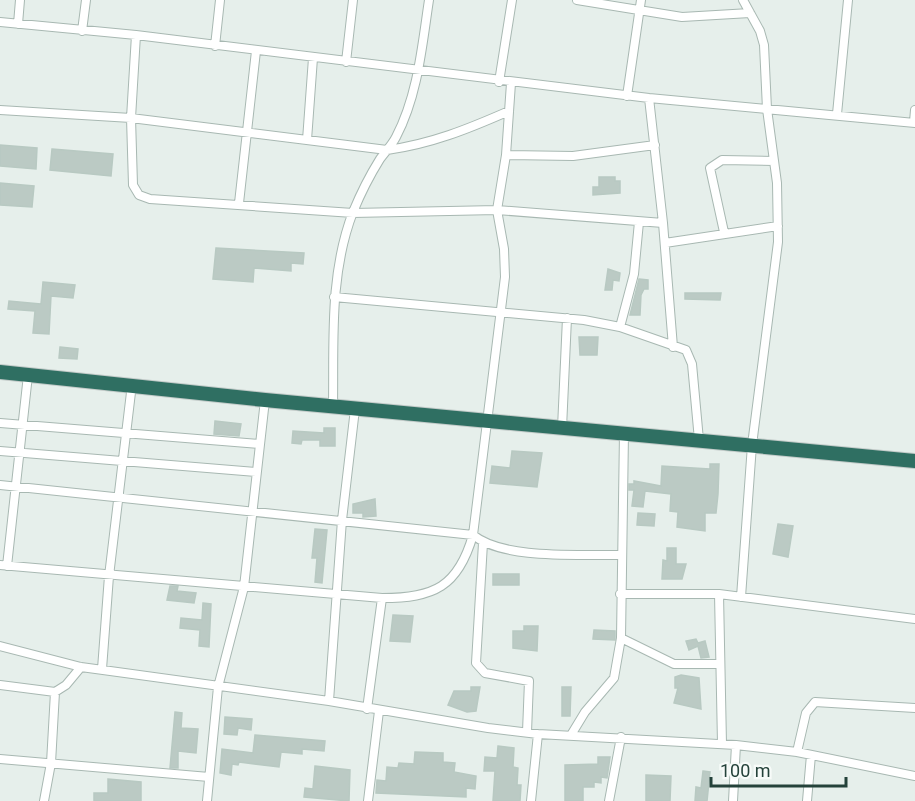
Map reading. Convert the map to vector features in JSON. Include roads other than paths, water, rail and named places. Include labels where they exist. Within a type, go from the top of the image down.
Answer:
[{"type":"highway","points":[[0,372],[132,384],[333,407],[915,461]]},
{"type":"street","points":[[18,24],[20,0]]},
{"type":"street","points":[[82,31],[86,0]]},
{"type":"street","points":[[215,46],[220,0]]},
{"type":"street","points":[[346,62],[353,0]]},
{"type":"street","points":[[333,407],[334,297],[340,258],[353,213],[406,114],[418,72],[429,0]]},
{"type":"street","points":[[499,82],[512,0]]},
{"type":"street","points":[[577,0],[682,17],[750,13]]},
{"type":"street","points":[[627,96],[641,0]]},
{"type":"street","points":[[741,597],[752,445],[777,254],[778,226],[774,161],[767,109],[764,45],[743,0]]},
{"type":"street","points":[[837,114],[848,0]]},
{"type":"street","points":[[0,22],[136,35],[418,72],[627,96],[914,122],[915,110]]},
{"type":"street","points":[[136,35],[131,118],[133,185],[139,195],[150,199],[239,203],[353,213],[497,210],[663,223]]},
{"type":"street","points":[[239,203],[256,51]]},
{"type":"street","points":[[308,140],[313,58]]},
{"type":"street","points":[[28,375],[21,425],[17,487],[4,565],[109,576],[382,598],[414,598],[432,592],[455,576],[467,556],[473,535],[505,277],[504,249],[497,210],[506,155],[511,83]]},
{"type":"street","points":[[649,98],[663,223],[673,347]]},
{"type":"street","points":[[0,110],[131,118],[387,150],[420,146],[452,136],[509,111]]},
{"type":"street","points":[[506,155],[573,156],[655,146]]},
{"type":"street","points":[[724,232],[710,168],[722,160],[774,161]]},
{"type":"street","points":[[620,327],[634,274],[639,222]]},
{"type":"street","points":[[664,243],[724,232],[778,226]]},
{"type":"street","points":[[334,297],[567,318],[620,327],[686,350],[689,355],[699,440]]},
{"type":"street","points":[[562,428],[567,318]]},
{"type":"street","points":[[102,669],[109,576],[132,384]]},
{"type":"street","points":[[207,801],[218,687],[244,587],[265,400]]},
{"type":"street","points":[[329,701],[342,520],[355,409]]},
{"type":"street","points":[[0,423],[259,444]]},
{"type":"street","points":[[571,735],[585,712],[614,678],[621,638],[620,555],[624,433]]},
{"type":"street","points":[[0,451],[256,472]]},
{"type":"street","points":[[0,486],[473,535],[483,543],[495,547],[543,553],[620,555]]},
{"type":"street","points":[[483,543],[476,663],[484,673],[529,681],[527,732]]},
{"type":"street","points":[[620,594],[720,594],[915,619]]},
{"type":"street","points":[[720,594],[722,744]]},
{"type":"street","points":[[367,709],[382,598]]},
{"type":"street","points":[[621,638],[674,664],[720,664]]},
{"type":"street","points":[[0,646],[81,667],[329,701],[379,711],[538,734],[736,745],[797,752],[915,776]]},
{"type":"street","points":[[0,685],[55,692],[66,685],[81,667]]},
{"type":"street","points":[[44,801],[51,763],[55,692]]},
{"type":"street","points":[[797,752],[806,712],[815,702],[915,708]]},
{"type":"street","points":[[368,801],[379,711]]},
{"type":"street","points":[[531,801],[538,734]]},
{"type":"street","points":[[609,801],[621,737]]},
{"type":"street","points":[[733,801],[736,745]]},
{"type":"street","points":[[807,801],[811,755]]},
{"type":"street","points":[[0,759],[209,777]]}]
